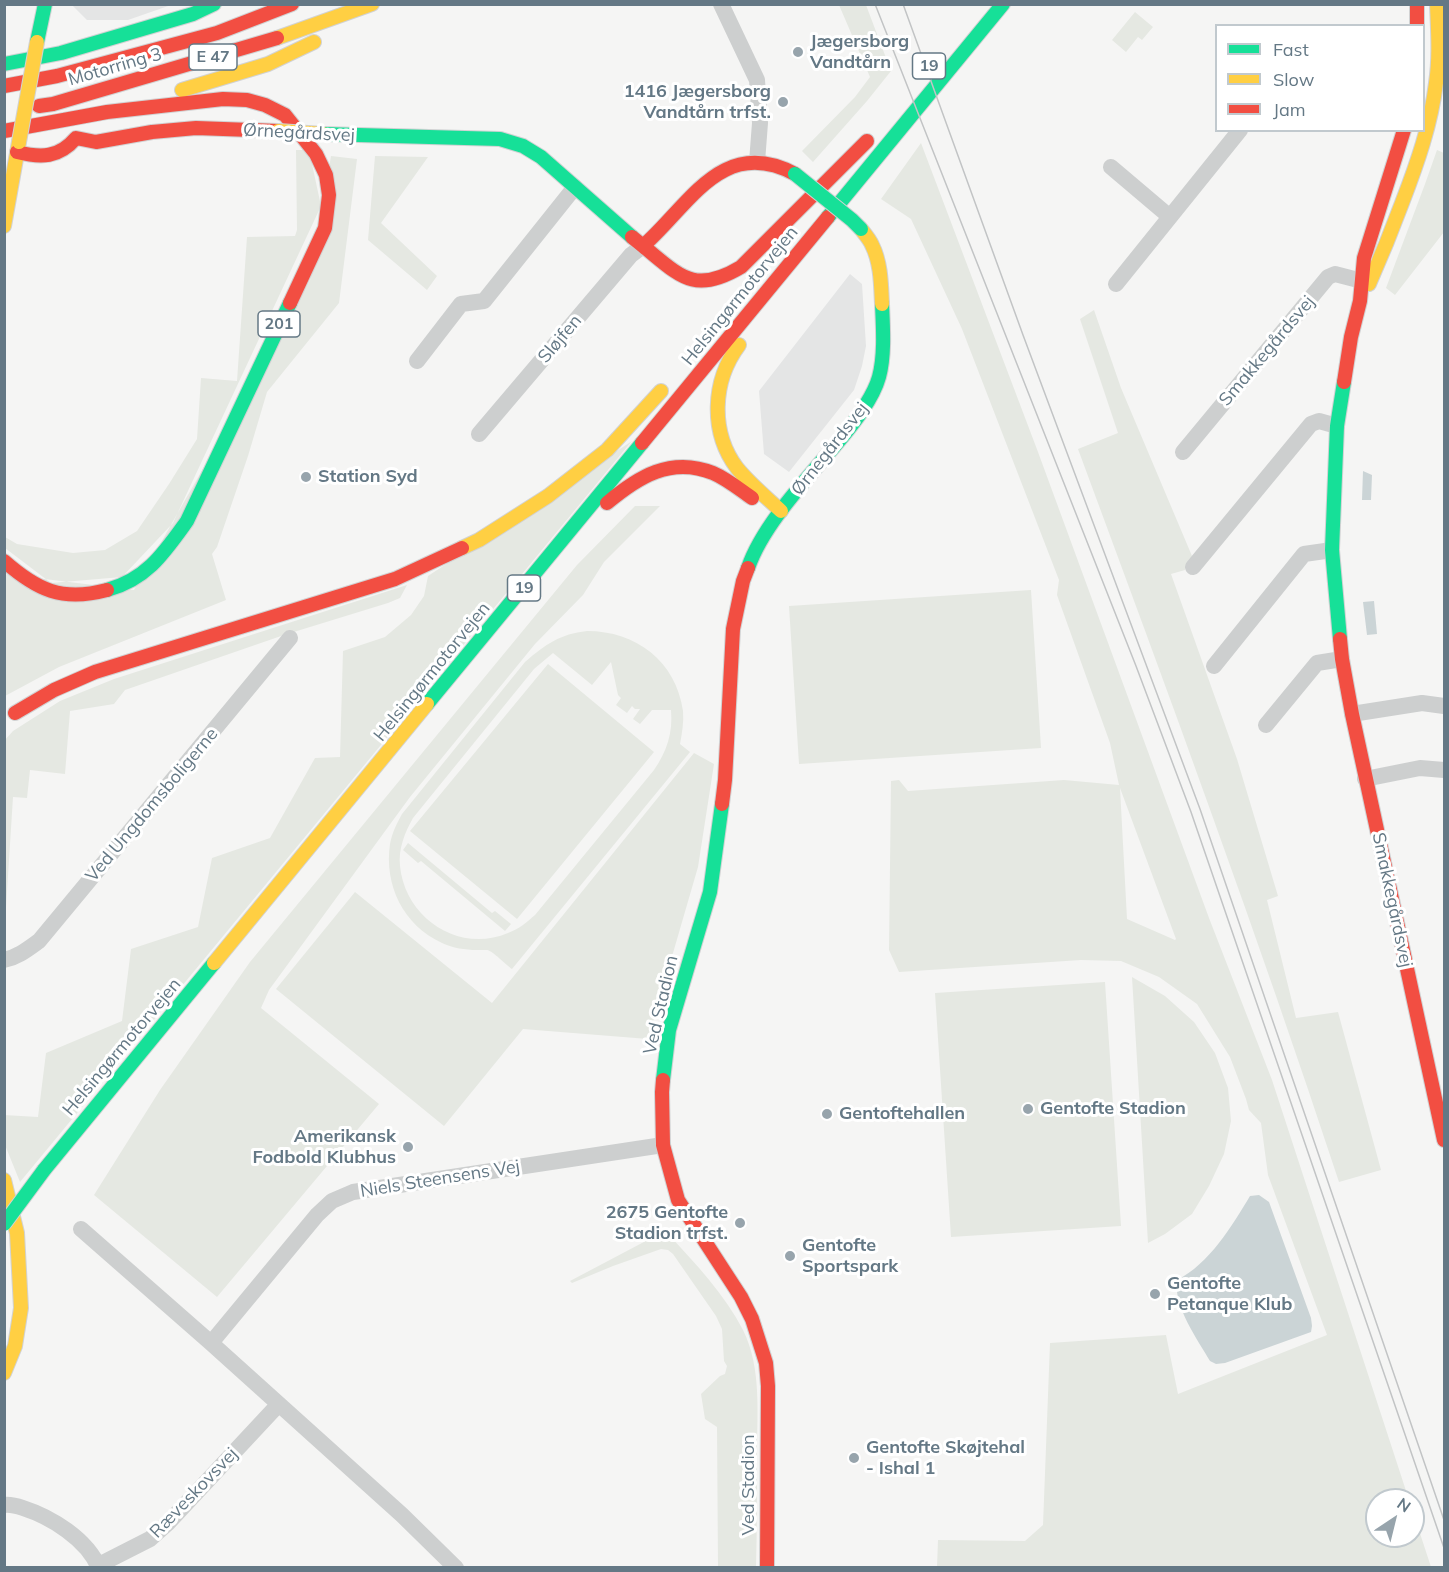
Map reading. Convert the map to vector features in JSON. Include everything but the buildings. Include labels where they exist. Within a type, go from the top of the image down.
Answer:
[{"type":"main road","points":[[4,226],[45,4]]},
{"type":"main road","points":[[4,64],[61,53],[193,15],[214,4]]},
{"type":"main road","name":"Motorring 3","points":[[4,86],[57,76],[217,33],[291,4]]},
{"type":"main road","name":"Motorring 3","points":[[14,111],[53,104],[287,35],[372,4]]},
{"type":"main road","name":"Helsingørmotorvejen","points":[[4,1224],[44,1170],[1003,4]]},
{"type":"main road","points":[[1417,4],[1417,24]]},
{"type":"main road","name":"Smakkegårdsvej","points":[[1360,301],[1378,264],[1403,201],[1433,114],[1440,84],[1437,4]]},
{"type":"main road","points":[[353,25],[385,10]]},
{"type":"main road","points":[[4,131],[107,112],[268,64],[321,39]]},
{"type":"main road","points":[[1425,90],[1440,84]]},
{"type":"main road","name":"201","points":[[4,561],[23,578],[49,591],[71,596],[92,595],[120,586],[145,571],[163,554],[187,521],[325,228],[329,195],[326,175],[316,154],[285,115],[265,105],[247,100],[223,99],[107,112]]},
{"type":"main road","name":"Ørnegårdsvej","points":[[18,147],[30,156],[40,156],[59,153],[76,138],[96,142],[153,132],[196,128],[500,139],[524,146],[541,157],[643,246],[654,238],[696,190],[717,172],[735,165],[757,162],[783,168],[795,174],[835,206],[861,229],[872,244],[881,278],[884,353],[879,378],[865,406],[781,512]]},
{"type":"main road","name":"Smakkegårdsvej","points":[[1403,132],[1364,258],[1360,301],[1351,337],[1337,426],[1332,550],[1342,660],[1352,714],[1444,1140]]},
{"type":"main road","name":"Helsingørmotorvejen","points":[[643,246],[682,277],[700,283],[723,278],[741,267],[870,137],[777,251]]},
{"type":"main road","points":[[781,512],[734,463],[719,433],[718,397],[722,376],[736,349],[792,280],[830,215]]},
{"type":"main road","name":"Helsingørmotorvejen","points":[[15,713],[54,690],[95,672],[395,579],[479,540],[548,496],[607,450],[671,379]]},
{"type":"main road","points":[[566,537],[625,488],[647,475],[666,469],[685,467],[706,470],[754,500],[781,512]]},
{"type":"main road","name":"Ved Stadion","points":[[767,1568],[768,1408],[765,1363],[752,1319],[741,1298],[678,1200],[663,1145],[662,1092],[669,1030],[710,892],[725,780],[733,629],[743,581],[751,558],[763,536],[781,512]]},
{"type":"main road","points":[[4,1180],[17,1233],[21,1308],[15,1346],[4,1373]]},
{"type":"street","points":[[720,4],[757,80],[760,123],[757,162]]},
{"type":"street","points":[[1116,284],[1238,132]]},
{"type":"street","points":[[1111,167],[1170,217]]},
{"type":"street","points":[[417,361],[461,303],[484,301],[575,187]]},
{"type":"street","name":"Sløjfen","points":[[479,434],[631,255],[643,246]]},
{"type":"street","name":"Smakkegårdsvej","points":[[1183,452],[1328,277],[1335,274],[1362,281]]},
{"type":"street","points":[[1193,567],[1311,424],[1319,421],[1337,426]]},
{"type":"street","points":[[1214,666],[1304,554],[1332,550]]},
{"type":"street","name":"Ved Ungdomsboligerne","points":[[4,960],[13,958],[39,941],[290,638]]},
{"type":"street","points":[[1266,725],[1317,663],[1342,660]]},
{"type":"street","points":[[1352,714],[1422,703],[1444,706]]},
{"type":"street","points":[[1365,779],[1420,768],[1444,770]]},
{"type":"street","name":"Niels Steensens Vej","points":[[211,1343],[317,1215],[332,1201],[352,1192],[663,1145]]},
{"type":"street","points":[[81,1229],[402,1515],[456,1568]]},
{"type":"street","name":"Ræveskovsvej","points":[[4,1505],[10,1504],[38,1513],[64,1526],[99,1566],[150,1539],[168,1523],[278,1405]]},
{"type":"shaded area","points":[[72,5],[171,5],[128,20],[87,20]]},
{"type":"shaded area","points":[[839,5],[866,5],[891,71],[813,162],[802,151],[855,97],[870,77]]},
{"type":"shaded area","points":[[1135,12],[1153,27],[1142,40],[1138,37],[1126,52],[1112,40]]},
{"type":"shaded area","points":[[921,143],[1038,452],[1209,918],[1272,1080],[1405,1488],[1365,1488],[1365,1548],[1425,1548],[1431,1567],[937,1567],[938,1540],[1025,1541],[1043,1525],[1050,1343],[1166,1335],[1178,1394],[1327,1335],[1268,1175],[1261,1123],[1249,1110],[1230,1057],[1197,1004],[1159,977],[1121,961],[1081,960],[899,972],[889,950],[891,781],[899,780],[908,791],[1064,780],[1119,785],[1110,743],[1057,595],[1059,580],[962,329],[911,219],[881,199]],"holes":[[[1120,788],[1176,939],[1127,919]]]},
{"type":"shaded area","points":[[296,150],[309,150],[321,206],[173,523],[122,577],[51,583],[5,548],[5,537],[17,544],[73,553],[105,550],[137,531],[197,439],[201,378],[237,381],[247,237],[295,236],[297,230]]},
{"type":"shaded area","points":[[1437,150],[1444,153],[1444,232],[1395,295],[1386,288]]},
{"type":"shaded area","points":[[331,156],[357,159],[339,303],[267,392],[248,456],[217,547],[212,554],[226,600],[59,667],[5,696],[4,574],[134,590],[310,280]]},
{"type":"shaded area","points":[[375,156],[428,157],[381,223],[437,276],[427,290],[368,240]]},
{"type":"shaded area","points":[[850,274],[862,284],[866,346],[862,366],[854,390],[789,472],[764,454],[759,391]]},
{"type":"shaded area","points":[[1094,310],[1121,388],[1192,556],[1185,570],[1171,574],[1237,759],[1278,896],[1267,900],[1296,1018],[1338,1012],[1381,1170],[1339,1182],[1245,906],[1078,449],[1118,433],[1080,319]]},
{"type":"shaded area","points":[[632,441],[20,1182],[5,1145],[4,1115],[38,1117],[46,1053],[122,1021],[131,949],[198,927],[212,858],[270,838],[315,758],[340,757],[343,651],[385,637],[411,615],[424,596],[428,576]]},
{"type":"shaded area","points":[[1363,471],[1372,475],[1371,500],[1362,500]]},
{"type":"shaded area","points":[[635,506],[660,506],[604,562],[583,595],[535,644],[410,797],[269,990],[261,1008],[379,1104],[217,1297],[94,1195],[160,1090],[250,962],[577,565]]},
{"type":"shaded area","points":[[407,585],[400,598],[388,603],[284,635],[125,690],[114,704],[70,711],[65,774],[30,770],[27,798],[13,797],[5,923],[4,741],[13,731],[60,701],[114,679]]},
{"type":"shaded area","points":[[1031,590],[1041,748],[799,764],[789,606]]},
{"type":"shaded area","points":[[1374,601],[1377,634],[1367,635],[1363,602]]},
{"type":"shaded area","points":[[587,631],[622,636],[651,652],[662,664],[672,677],[679,693],[683,711],[680,744],[690,752],[512,969],[490,951],[446,945],[417,926],[407,915],[394,889],[390,874],[390,844],[402,814],[525,662],[554,641]],"holes":[[[553,653],[592,685],[611,662],[618,695],[621,698],[616,705],[627,713],[632,706],[640,709],[633,719],[640,724],[652,710],[671,710],[670,734],[659,763],[535,915],[523,925],[508,933],[489,938],[471,939],[454,935],[438,927],[423,916],[404,885],[400,853],[413,818],[534,669]]]},
{"type":"shaded area","points":[[548,664],[654,752],[517,919],[410,831]]},
{"type":"shaded area","points":[[694,753],[714,764],[698,867],[648,1039],[523,1029],[444,1126],[276,989],[355,892],[492,1003]]},
{"type":"shaded area","points":[[408,843],[492,913],[495,911],[511,924],[505,931],[421,861],[418,863],[403,850]]},
{"type":"shaded area","points":[[1132,977],[1165,996],[1194,1022],[1215,1053],[1228,1088],[1231,1121],[1224,1154],[1209,1186],[1192,1214],[1165,1234],[1148,1243]]},
{"type":"shaded area","name":"Gentofte Stadion","points":[[1105,982],[1121,1226],[951,1237],[935,993]]},
{"type":"shaded area","points":[[1259,1195],[1269,1202],[1311,1318],[1311,1332],[1225,1363],[1216,1364],[1210,1361],[1183,1312],[1179,1301],[1177,1280],[1189,1273],[1219,1243],[1250,1196]]},
{"type":"shaded area","points":[[659,1234],[669,1235],[709,1280],[736,1317],[749,1345],[757,1392],[756,1567],[718,1567],[717,1427],[705,1419],[701,1394],[725,1374],[727,1366],[724,1361],[722,1329],[716,1316],[668,1250],[661,1249],[572,1283],[570,1281]]},
{"type":"tram line","points":[[875,4],[1136,666],[1191,812],[1444,1548]]},
{"type":"tram line","points":[[903,4],[1023,335],[1200,809],[1444,1520]]},
{"type":"traffic: fast","points":[[37,42],[45,4]]},
{"type":"traffic: fast","points":[[4,64],[61,53],[193,14],[214,4]]},
{"type":"traffic: fast","points":[[828,217],[1003,4]]},
{"type":"traffic: fast","points":[[323,134],[500,139],[523,146],[541,157],[632,237]]},
{"type":"traffic: fast","points":[[795,174],[861,229]]},
{"type":"traffic: fast","points":[[107,590],[144,572],[162,554],[187,521],[290,303]]},
{"type":"traffic: fast","points":[[748,568],[755,551],[775,518],[850,427],[872,394],[879,377],[882,360],[882,304]]},
{"type":"traffic: fast","points":[[1340,639],[1332,550],[1337,426],[1344,382]]},
{"type":"traffic: fast","points":[[427,704],[642,443]]},
{"type":"traffic: fast","points":[[663,1080],[669,1030],[710,892],[722,804]]},
{"type":"traffic: fast","points":[[44,1170],[214,963]]},
{"type":"traffic: fast","points":[[4,1224],[44,1170]]},
{"type":"traffic: slow","points":[[277,38],[372,4]]},
{"type":"traffic: slow","points":[[1369,284],[1413,174],[1431,114],[1438,63],[1437,4]]},
{"type":"traffic: slow","points":[[19,142],[37,42]]},
{"type":"traffic: slow","points":[[182,90],[268,64],[314,42]]},
{"type":"traffic: slow","points":[[278,131],[323,134]]},
{"type":"traffic: slow","points":[[4,226],[19,142]]},
{"type":"traffic: slow","points":[[861,229],[871,243],[877,259],[882,304]]},
{"type":"traffic: slow","points":[[739,345],[730,359],[719,390],[719,423],[722,439],[737,468],[781,511]]},
{"type":"traffic: slow","points":[[462,548],[479,540],[548,496],[607,450],[661,391]]},
{"type":"traffic: slow","points":[[214,963],[427,704]]},
{"type":"traffic: slow","points":[[4,1180],[17,1233],[21,1308],[15,1346],[4,1373]]},
{"type":"traffic: jam","points":[[4,86],[57,76],[217,33],[292,4]]},
{"type":"traffic: jam","points":[[1417,4],[1417,24]]},
{"type":"traffic: jam","points":[[39,106],[53,104],[277,38]]},
{"type":"traffic: jam","points":[[4,131],[107,112],[223,99],[247,100],[265,105],[285,115],[316,154],[326,175],[329,195],[325,228],[290,303]]},
{"type":"traffic: jam","points":[[17,152],[49,155],[70,145],[76,138],[96,142],[152,132],[196,128],[278,131]]},
{"type":"traffic: jam","points":[[1344,382],[1351,337],[1360,301],[1364,258],[1403,132]]},
{"type":"traffic: jam","points":[[643,246],[667,266],[688,278],[699,281],[725,275],[741,267],[867,141]]},
{"type":"traffic: jam","points":[[632,237],[643,246],[692,195],[709,180],[727,169],[747,163],[769,164],[795,174]]},
{"type":"traffic: jam","points":[[642,443],[828,217]]},
{"type":"traffic: jam","points":[[607,503],[643,478],[669,468],[683,467],[698,468],[713,473],[752,498]]},
{"type":"traffic: jam","points":[[15,713],[54,690],[95,672],[395,579],[462,548]]},
{"type":"traffic: jam","points":[[4,561],[28,579],[51,591],[77,595],[107,590]]},
{"type":"traffic: jam","points":[[722,804],[733,629],[748,568]]},
{"type":"traffic: jam","points":[[1340,639],[1352,714],[1444,1140]]},
{"type":"traffic: jam","points":[[663,1080],[663,1145],[678,1200],[741,1297],[752,1319],[766,1363],[768,1386],[767,1568]]},
{"type":"place","name":"Jægersborg Vandtårn","points":[[798,52]]},
{"type":"place","name":"1416 Jægersborg Vandtårn trfst.","points":[[783,102]]},
{"type":"place","name":"Station Syd","points":[[306,477]]},
{"type":"place","name":"Gentofte Stadion","points":[[1028,1109]]},
{"type":"place","name":"Gentoftehallen","points":[[827,1114]]},
{"type":"place","name":"Amerikansk Fodbold Klubhus","points":[[408,1147]]},
{"type":"place","name":"2675 Gentofte Stadion trfst.","points":[[740,1223]]},
{"type":"place","name":"Gentofte Sportspark","points":[[790,1256]]},
{"type":"place","name":"Gentofte Petanque Klub","points":[[1155,1294]]},
{"type":"place","name":"Gentofte Skøjtehal - Ishal 1","points":[[854,1458]]}]
